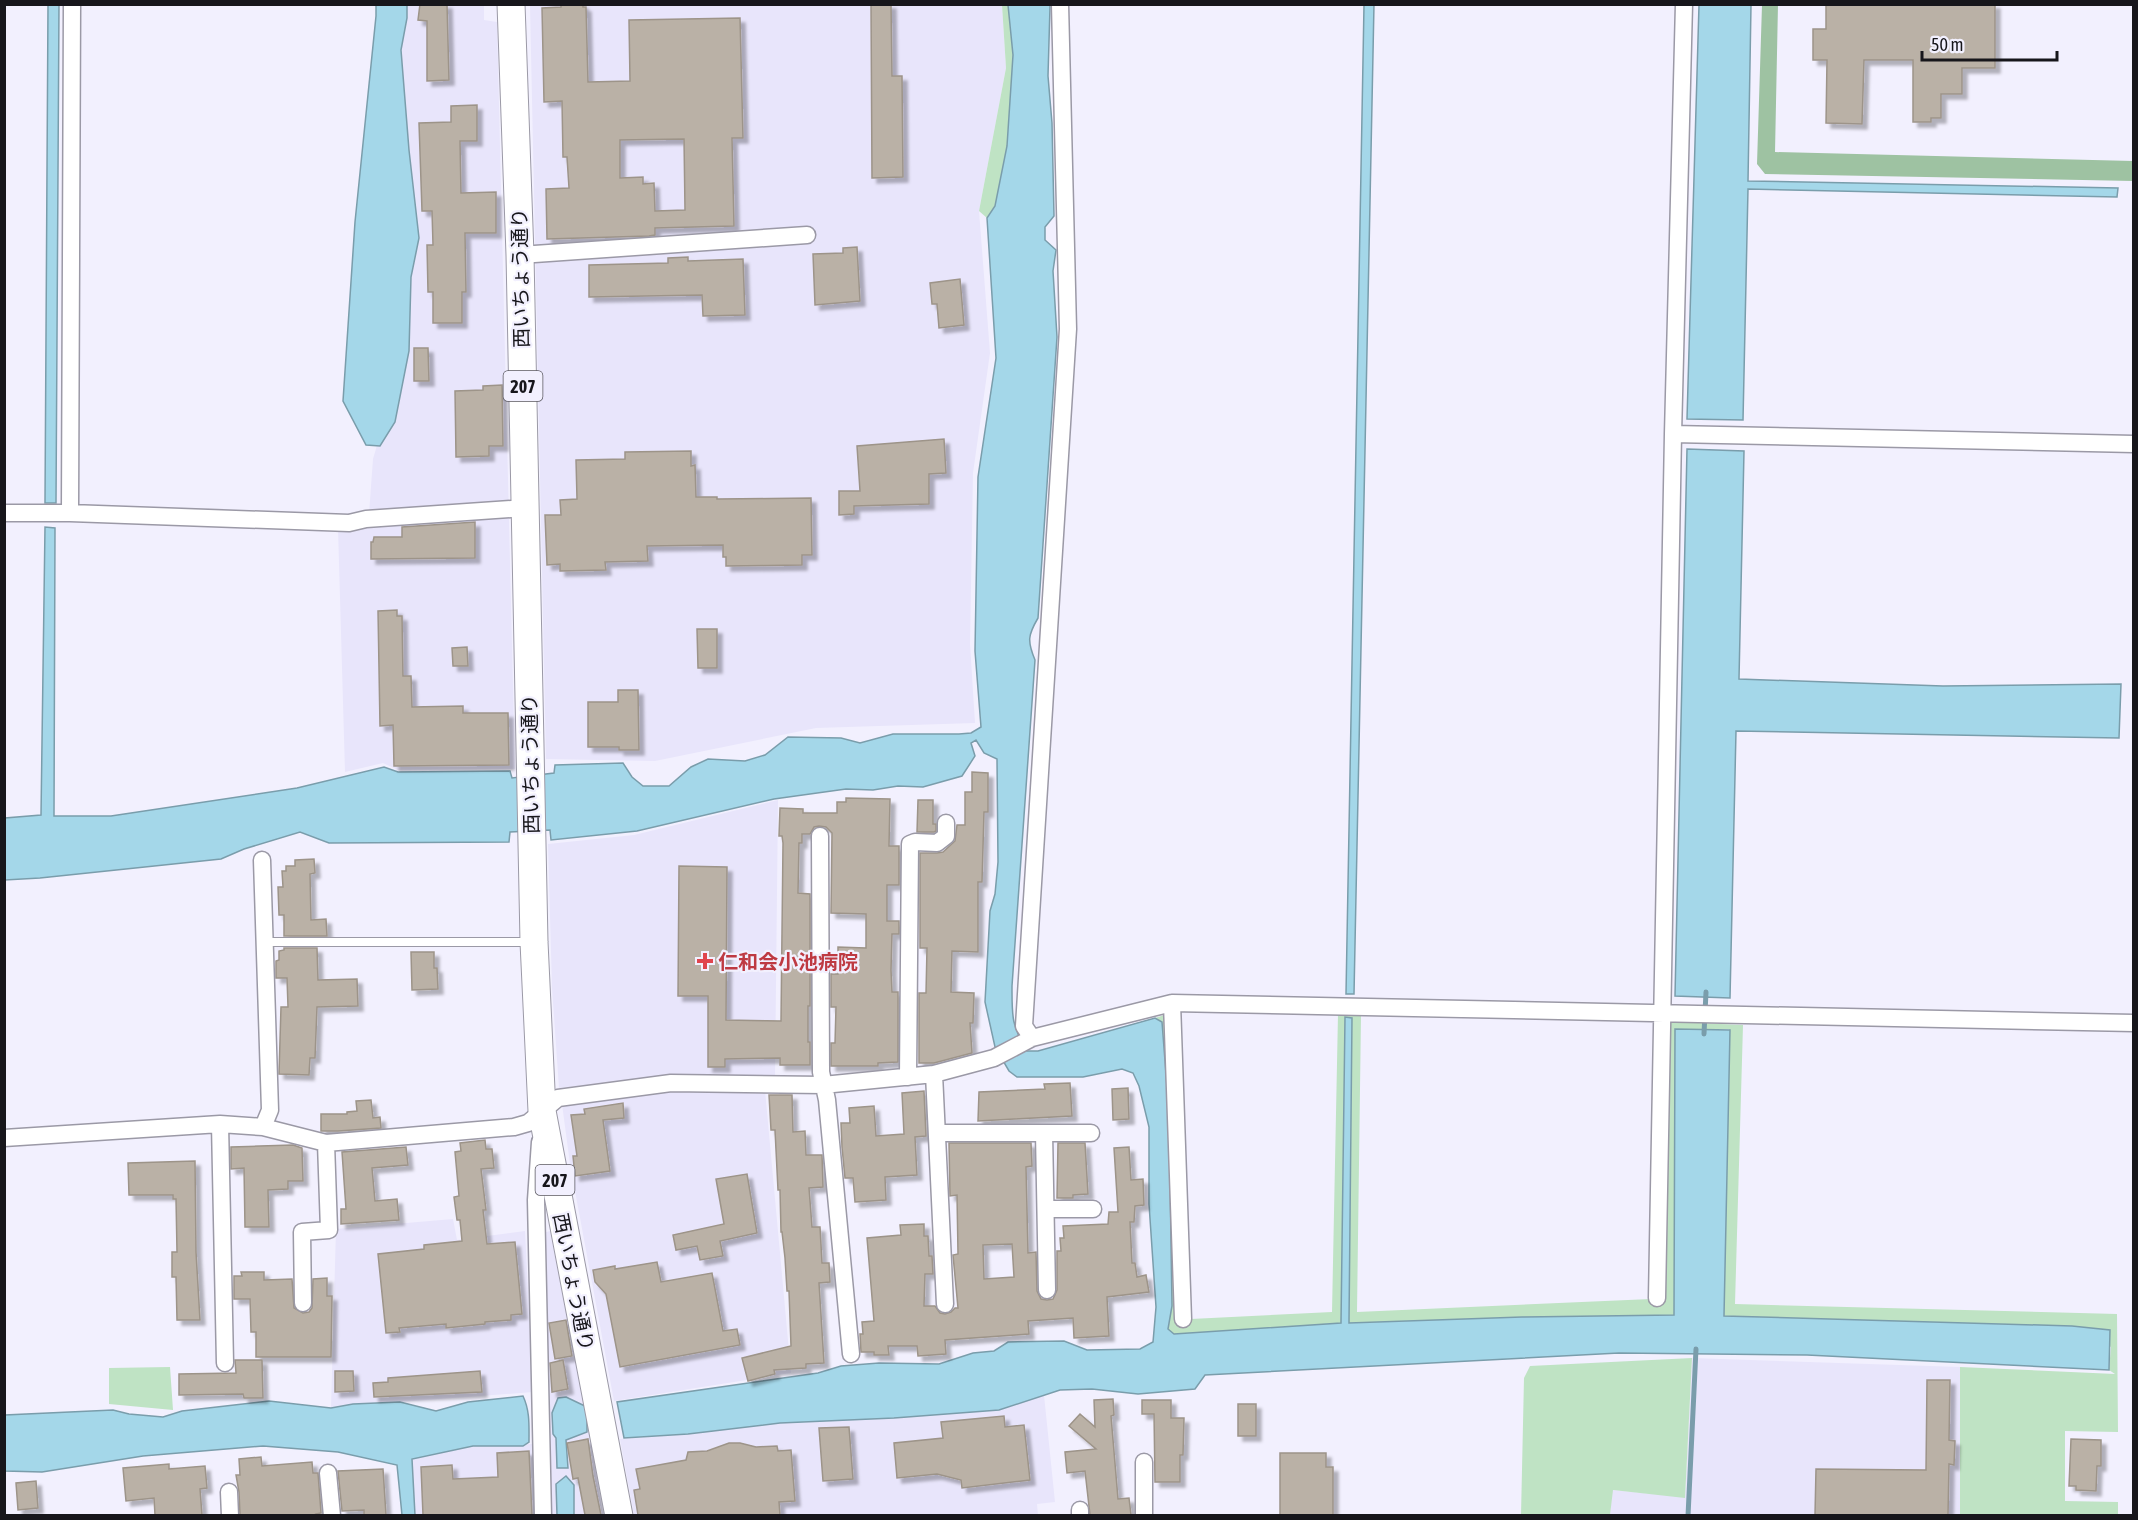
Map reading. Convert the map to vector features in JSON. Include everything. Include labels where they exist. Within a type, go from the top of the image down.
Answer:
[{"type":"highway","name":"西いちょう通り","points":[[512,4],[520,255],[534,942],[542,1111],[619,1515]]},
{"type":"street","points":[[70,513],[72,4]]},
{"type":"street","points":[[1032,1038],[1024,1026],[1068,329],[1060,4]]},
{"type":"street","points":[[1657,1298],[1673,434],[1684,4]]},
{"type":"street","points":[[520,255],[807,235]]},
{"type":"street","points":[[1673,434],[2133,444]]},
{"type":"street","points":[[4,513],[70,513],[349,523],[366,519],[525,508]]},
{"type":"street","points":[[908,1077],[910,844],[915,842],[937,843],[946,836],[946,823]]},
{"type":"street","points":[[820,836],[821,1072],[827,1100],[850,1354]]},
{"type":"street","points":[[262,860],[270,1110],[263,1127]]},
{"type":"street","points":[[1172,1003],[1183,1319]]},
{"type":"street","points":[[4,1138],[220,1124],[263,1127],[326,1143],[514,1127],[528,1123],[558,1098],[671,1083],[823,1085],[934,1074],[994,1058],[1032,1038],[1172,1003],[2133,1023]]},
{"type":"street","points":[[934,1074],[945,1304]]},
{"type":"street","points":[[542,1111],[536,1200],[543,1515]]},
{"type":"street","points":[[220,1124],[225,1363]]},
{"type":"street","points":[[938,1133],[1091,1133]]},
{"type":"street","points":[[1044,1133],[1047,1290]]},
{"type":"street","points":[[303,1304],[302,1232],[330,1230],[326,1143]]},
{"type":"street","points":[[1046,1209],[1093,1209]]},
{"type":"street","points":[[1144,1462],[1144,1515]]},
{"type":"street","points":[[328,1473],[332,1515]]},
{"type":"street","points":[[229,1492],[230,1515]]},
{"type":"lane","points":[[265,942],[534,942]]},
{"type":"shaded area","points":[[398,5],[484,5],[484,20],[497,22],[515,769],[398,770],[383,763],[345,772],[338,528],[369,514],[373,459],[392,394]]},
{"type":"shaded area","points":[[530,5],[1002,5],[1006,68],[979,211],[990,353],[973,473],[970,644],[975,723],[816,728],[655,761],[546,759]]},
{"type":"shaded area","points":[[778,800],[775,1078],[669,1076],[559,1088],[552,988],[548,844],[634,835]]},
{"type":"shaded area","points":[[668,1089],[765,1090],[791,1373],[614,1401],[570,1164],[562,1104]]},
{"type":"shaded area","points":[[453,1219],[457,1240],[525,1231],[533,1392],[353,1404],[331,1408],[336,1229]]},
{"type":"shaded area","points":[[550,1231],[589,1429],[603,1515],[549,1515],[543,1233]]},
{"type":"shaded area","points":[[1692,1358],[1960,1367],[1960,1515],[1610,1516],[1612,1490],[1685,1497]]},
{"type":"shaded area","points":[[1044,1395],[1055,1502],[1037,1504],[1038,1516],[634,1515],[620,1439],[780,1423],[999,1410]]},
{"type":"shaded area","points":[[534,1444],[536,1515],[415,1515],[412,1459],[473,1446]]},
{"type":"green space","points":[[1778,4],[1775,152],[2133,161],[2133,181],[1765,174],[1757,164],[1762,5]]},
{"type":"green space","points":[[1002,5],[1008,5],[1013,55],[1007,146],[995,206],[987,218],[979,211],[1006,68]]},
{"type":"green space","points":[[1180,1010],[1191,1319],[1332,1312],[1338,1014],[1361,1015],[1357,1312],[1651,1299],[1654,1021],[1743,1025],[1735,1304],[2117,1314],[2118,1432],[2065,1431],[2065,1501],[2118,1502],[2118,1515],[1960,1515],[1960,1367],[2115,1374],[2109,1370],[2111,1347],[2072,1326],[1724,1317],[1729,1029],[1675,1029],[1674,1315],[1349,1323],[1352,1018],[1345,1018],[1341,1323],[1174,1334],[1168,1329],[1172,1306],[1162,1022],[1155,1018]]},
{"type":"green space","points":[[1692,1358],[1685,1498],[1613,1490],[1610,1515],[1521,1515],[1524,1378],[1530,1366]]},
{"type":"green space","points":[[170,1367],[173,1410],[109,1404],[109,1368]]},
{"type":"water","points":[[59,4],[56,503],[45,503],[48,5]]},
{"type":"water","points":[[1374,4],[1354,994],[1346,994],[1364,5]]},
{"type":"water","points":[[376,5],[407,5],[401,50],[419,238],[411,277],[409,351],[395,422],[380,446],[366,445],[343,401],[355,222]]},
{"type":"water","points":[[1008,5],[1050,5],[1048,76],[1052,123],[1054,216],[1045,227],[1045,240],[1056,250],[1053,271],[1057,337],[1038,618],[1030,638],[1035,660],[1012,986],[1013,1012],[1015,1027],[1027,1051],[1038,1051],[1155,1018],[1162,1022],[1169,1113],[1172,1306],[1168,1329],[1174,1334],[1341,1323],[1345,1017],[1352,1018],[1349,1323],[1674,1315],[1675,1029],[1730,1030],[1724,1316],[2072,1326],[2110,1330],[2109,1370],[1807,1355],[1619,1353],[1205,1375],[1195,1389],[1138,1394],[1092,1389],[1060,1390],[999,1410],[780,1423],[688,1434],[624,1438],[617,1402],[818,1373],[841,1366],[879,1363],[939,1364],[973,1353],[994,1351],[1008,1342],[1064,1341],[1087,1350],[1140,1349],[1153,1342],[1156,1307],[1149,1204],[1149,1127],[1139,1086],[1133,1073],[1122,1069],[1083,1077],[1017,1077],[1009,1071],[995,1047],[985,1002],[990,911],[995,894],[998,862],[997,759],[984,753],[976,740],[971,743],[975,756],[962,776],[923,787],[846,789],[774,799],[637,831],[551,840],[550,830],[510,832],[509,842],[329,843],[300,832],[244,849],[221,859],[5,880],[5,818],[41,815],[45,527],[55,528],[54,816],[111,816],[297,788],[384,767],[398,772],[510,771],[512,778],[554,773],[555,765],[623,763],[632,777],[643,786],[669,786],[691,767],[708,759],[745,761],[765,755],[788,737],[841,738],[860,743],[893,734],[971,733],[981,727],[975,651],[978,477],[996,358],[987,218],[995,206],[1007,146],[1013,55]]},
{"type":"water","points":[[1699,5],[1751,5],[1748,181],[2118,188],[2117,197],[1748,189],[1743,420],[1687,419]]},
{"type":"water","points":[[1687,449],[1744,451],[1739,679],[1943,686],[2121,684],[2119,738],[1736,731],[1730,998],[1675,996]]},
{"type":"water","points":[[523,1396],[528,1413],[529,1442],[523,1446],[473,1446],[412,1459],[415,1515],[402,1515],[397,1465],[338,1452],[263,1446],[143,1456],[42,1472],[5,1471],[5,1415],[113,1410],[163,1417],[182,1411],[269,1401],[331,1408],[353,1404],[400,1402],[436,1411],[468,1402]]},
{"type":"water","points":[[566,1397],[587,1407],[587,1432],[566,1440],[568,1468],[557,1468],[552,1413],[558,1398]]},
{"type":"water","points":[[566,1476],[574,1485],[574,1515],[557,1515],[556,1484]]},
{"type":"building","points":[[420,4],[447,4],[449,80],[427,81],[427,21],[418,20]]},
{"type":"building","points":[[561,4],[583,4],[583,7],[586,7],[588,82],[630,81],[629,20],[740,18],[743,138],[732,138],[734,226],[655,228],[655,235],[649,236],[547,239],[546,189],[569,188],[567,157],[563,157],[562,101],[544,102],[542,8],[561,7]],"holes":[[[684,139],[685,210],[655,211],[654,183],[643,184],[643,177],[620,178],[620,140]]]},
{"type":"building","points":[[871,4],[891,4],[892,76],[902,76],[903,177],[872,178]]},
{"type":"building","points":[[1826,4],[1995,4],[1995,68],[1962,68],[1962,94],[1941,94],[1941,118],[1931,118],[1931,122],[1913,122],[1913,60],[1864,60],[1862,124],[1826,123],[1827,60],[1813,60],[1813,29],[1826,29]]},
{"type":"building","points":[[477,105],[477,141],[460,141],[461,193],[496,192],[496,233],[465,233],[466,292],[462,292],[462,323],[433,323],[433,292],[428,292],[427,245],[433,245],[432,211],[422,211],[419,123],[451,122],[451,106]]},
{"type":"building","points":[[857,247],[860,301],[815,305],[813,254],[843,253],[843,248]]},
{"type":"building","points":[[688,257],[688,261],[743,259],[745,315],[703,316],[702,295],[589,297],[589,265],[668,263],[668,258]]},
{"type":"building","points":[[960,279],[964,325],[939,328],[937,304],[932,304],[930,283]]},
{"type":"building","points":[[414,348],[428,348],[429,381],[414,381]]},
{"type":"building","points":[[502,385],[503,446],[489,446],[489,456],[456,457],[455,391],[483,390],[483,386]]},
{"type":"building","points":[[944,439],[946,473],[929,474],[929,504],[854,506],[854,514],[839,515],[839,491],[860,491],[857,446]]},
{"type":"building","points":[[691,451],[691,466],[695,465],[696,497],[717,497],[717,499],[811,498],[812,555],[802,555],[802,565],[726,566],[723,545],[647,546],[648,561],[605,562],[606,570],[560,571],[560,564],[547,565],[545,515],[561,515],[560,500],[577,499],[576,460],[625,459],[625,452]]},
{"type":"building","points":[[475,522],[475,558],[371,559],[371,542],[374,537],[402,537],[402,527]]},
{"type":"building","points":[[397,610],[397,616],[402,616],[403,676],[411,676],[412,707],[463,706],[463,713],[508,713],[509,765],[394,766],[393,725],[380,726],[378,611]]},
{"type":"building","points":[[697,629],[717,629],[717,668],[698,668]]},
{"type":"building","points":[[467,647],[468,666],[453,666],[452,648]]},
{"type":"building","points":[[618,690],[638,690],[639,750],[619,750],[619,747],[588,747],[588,702],[618,702]]},
{"type":"building","points":[[972,772],[988,773],[988,812],[984,812],[982,882],[978,882],[978,952],[952,951],[951,992],[974,993],[973,1023],[970,1023],[972,1053],[934,1063],[919,1063],[919,993],[926,993],[927,948],[920,948],[920,853],[943,852],[955,841],[957,825],[965,825],[965,792],[972,792]]},
{"type":"building","points":[[846,798],[890,799],[889,846],[899,846],[899,885],[887,885],[887,921],[899,921],[899,934],[892,934],[891,970],[892,992],[898,992],[898,1062],[878,1063],[878,1066],[831,1066],[831,1043],[835,1043],[836,1007],[831,1007],[831,974],[838,974],[838,947],[866,948],[866,914],[831,913],[832,833],[826,827],[819,826],[814,827],[810,834],[802,834],[802,843],[799,843],[798,893],[810,894],[808,1042],[810,1042],[810,1065],[780,1065],[780,1058],[725,1059],[725,1067],[708,1067],[708,996],[678,996],[679,866],[727,867],[726,1020],[781,1021],[783,843],[782,836],[779,836],[780,808],[803,809],[803,813],[837,813],[837,802],[846,802]]},
{"type":"building","points":[[918,800],[933,800],[933,824],[936,824],[936,831],[917,832]]},
{"type":"building","points":[[314,859],[315,873],[310,874],[311,920],[326,919],[327,936],[284,936],[284,915],[279,915],[278,887],[283,887],[282,871],[286,871],[286,866],[295,866],[295,860]]},
{"type":"building","points":[[284,948],[317,948],[318,980],[357,979],[358,1006],[317,1007],[315,1058],[310,1058],[309,1075],[279,1074],[281,1007],[288,1007],[287,978],[276,978],[276,961],[279,960],[279,951]]},
{"type":"building","points":[[411,952],[434,952],[438,989],[412,990]]},
{"type":"building","points":[[1070,1083],[1072,1116],[978,1121],[979,1092],[1045,1089],[1044,1084]]},
{"type":"building","points":[[1128,1088],[1129,1119],[1113,1120],[1112,1089]]},
{"type":"building","points":[[924,1091],[926,1136],[915,1137],[917,1175],[885,1177],[886,1200],[855,1202],[853,1178],[845,1178],[842,1147],[841,1123],[850,1123],[849,1108],[874,1106],[876,1136],[904,1134],[902,1093]]},
{"type":"building","points":[[769,1095],[792,1095],[793,1132],[805,1131],[806,1155],[822,1155],[823,1187],[809,1188],[812,1227],[820,1227],[822,1263],[829,1263],[830,1282],[819,1283],[824,1363],[806,1364],[806,1368],[774,1370],[775,1374],[748,1381],[742,1358],[791,1346],[789,1291],[787,1291],[781,1232],[775,1130],[771,1130]]},
{"type":"building","points":[[371,1100],[373,1118],[380,1117],[381,1128],[321,1131],[321,1114],[347,1114],[347,1112],[357,1111],[356,1101]]},
{"type":"building","points":[[623,1103],[624,1118],[603,1120],[610,1171],[575,1176],[573,1156],[577,1156],[571,1115],[585,1114],[584,1109]]},
{"type":"building","points":[[485,1140],[486,1149],[492,1149],[494,1168],[481,1169],[487,1244],[515,1242],[522,1314],[511,1315],[511,1320],[485,1322],[485,1324],[446,1328],[446,1324],[399,1328],[400,1332],[386,1333],[378,1254],[424,1249],[424,1245],[462,1241],[454,1197],[459,1196],[455,1152],[461,1151],[460,1143]]},
{"type":"building","points":[[949,1143],[1031,1143],[1032,1166],[1026,1167],[1028,1253],[1036,1252],[1037,1291],[1041,1299],[1053,1299],[1057,1290],[1057,1251],[1061,1251],[1060,1238],[1064,1238],[1063,1226],[1108,1224],[1109,1212],[1118,1212],[1114,1148],[1129,1147],[1131,1180],[1143,1179],[1144,1205],[1135,1206],[1134,1222],[1130,1222],[1132,1263],[1135,1263],[1137,1277],[1146,1275],[1149,1292],[1107,1297],[1109,1336],[1074,1338],[1073,1318],[1028,1321],[1029,1334],[945,1340],[946,1354],[918,1356],[917,1346],[888,1346],[889,1355],[861,1352],[862,1322],[874,1321],[867,1238],[901,1235],[900,1225],[924,1224],[924,1236],[928,1236],[929,1256],[932,1256],[933,1274],[925,1274],[924,1306],[935,1306],[940,1313],[945,1314],[958,1308],[953,1255],[958,1254],[957,1195],[950,1196]],"holes":[[[1012,1244],[1014,1277],[984,1279],[983,1245]]]},
{"type":"building","points":[[1058,1143],[1085,1143],[1088,1194],[1073,1195],[1073,1198],[1057,1198]]},
{"type":"building","points":[[293,1145],[302,1148],[303,1181],[288,1181],[288,1189],[268,1190],[269,1227],[245,1227],[244,1168],[231,1169],[231,1147]]},
{"type":"building","points":[[406,1147],[408,1165],[372,1168],[375,1201],[397,1199],[399,1220],[341,1224],[341,1209],[346,1209],[342,1152]]},
{"type":"building","points":[[195,1161],[196,1252],[200,1320],[177,1320],[176,1277],[172,1277],[172,1252],[177,1252],[176,1199],[173,1199],[173,1195],[129,1195],[128,1163]]},
{"type":"building","points":[[747,1174],[757,1233],[720,1241],[723,1256],[700,1260],[697,1246],[676,1250],[673,1235],[724,1224],[716,1179]]},
{"type":"building","points":[[657,1262],[661,1282],[712,1273],[723,1331],[737,1329],[740,1345],[620,1367],[606,1294],[595,1282],[593,1270]]},
{"type":"building","points":[[241,1272],[264,1272],[264,1280],[292,1279],[294,1308],[303,1313],[309,1312],[312,1308],[313,1279],[327,1278],[327,1296],[332,1296],[331,1357],[256,1357],[256,1332],[251,1332],[250,1299],[234,1299],[234,1276],[242,1276]]},
{"type":"building","points":[[566,1320],[572,1356],[555,1359],[549,1323]]},
{"type":"building","points":[[235,1360],[262,1360],[263,1398],[244,1398],[243,1394],[179,1395],[179,1374],[236,1373]]},
{"type":"building","points":[[563,1360],[568,1389],[552,1392],[550,1363]]},
{"type":"building","points":[[335,1371],[353,1371],[354,1391],[335,1392]]},
{"type":"building","points":[[480,1371],[482,1392],[374,1397],[373,1383],[388,1382],[388,1378]]},
{"type":"building","points":[[1927,1380],[1950,1380],[1949,1440],[1955,1441],[1954,1465],[1949,1464],[1948,1515],[1815,1515],[1816,1469],[1926,1470]]},
{"type":"building","points":[[1113,1399],[1114,1415],[1111,1416],[1118,1499],[1129,1498],[1131,1515],[1090,1515],[1085,1471],[1067,1473],[1065,1452],[1096,1449],[1069,1426],[1080,1414],[1095,1427],[1094,1400]]},
{"type":"building","points":[[1142,1400],[1171,1400],[1171,1418],[1184,1418],[1180,1482],[1155,1482],[1154,1414],[1142,1414]]},
{"type":"building","points":[[1238,1404],[1256,1404],[1256,1436],[1238,1436]]},
{"type":"building","points":[[1004,1416],[1005,1427],[1024,1425],[1030,1480],[962,1488],[961,1480],[937,1474],[897,1478],[894,1443],[943,1438],[941,1422]]},
{"type":"building","points":[[849,1427],[853,1479],[823,1481],[819,1428]]},
{"type":"building","points":[[588,1439],[601,1515],[585,1515],[578,1478],[573,1479],[567,1443]]},
{"type":"building","points":[[2071,1439],[2101,1440],[2101,1466],[2097,1466],[2096,1491],[2076,1490],[2076,1486],[2069,1486]]},
{"type":"building","points":[[729,1443],[756,1447],[777,1446],[778,1451],[791,1450],[795,1501],[779,1502],[780,1515],[638,1515],[634,1490],[640,1489],[636,1469],[686,1460],[688,1452],[707,1451]]},
{"type":"building","points":[[529,1451],[532,1515],[423,1515],[421,1467],[452,1465],[453,1479],[498,1477],[497,1453]]},
{"type":"building","points":[[1280,1453],[1326,1453],[1326,1467],[1333,1467],[1333,1515],[1280,1515]]},
{"type":"building","points":[[261,1457],[262,1466],[312,1462],[313,1473],[318,1473],[321,1513],[317,1515],[240,1515],[236,1475],[240,1475],[239,1459]]},
{"type":"building","points":[[169,1464],[169,1469],[205,1466],[207,1488],[200,1489],[202,1515],[155,1515],[154,1498],[126,1501],[123,1468]]},
{"type":"building","points":[[383,1469],[386,1515],[364,1515],[364,1510],[342,1511],[338,1471]]},
{"type":"building","points":[[36,1481],[38,1508],[18,1510],[16,1483]]},
{"type":"waterway","points":[[1704,1034],[1706,992]]},
{"type":"waterway","points":[[1688,1516],[1696,1349]]},
{"type":"place","name":"仁和会小池病院","points":[[705,961]]}]
